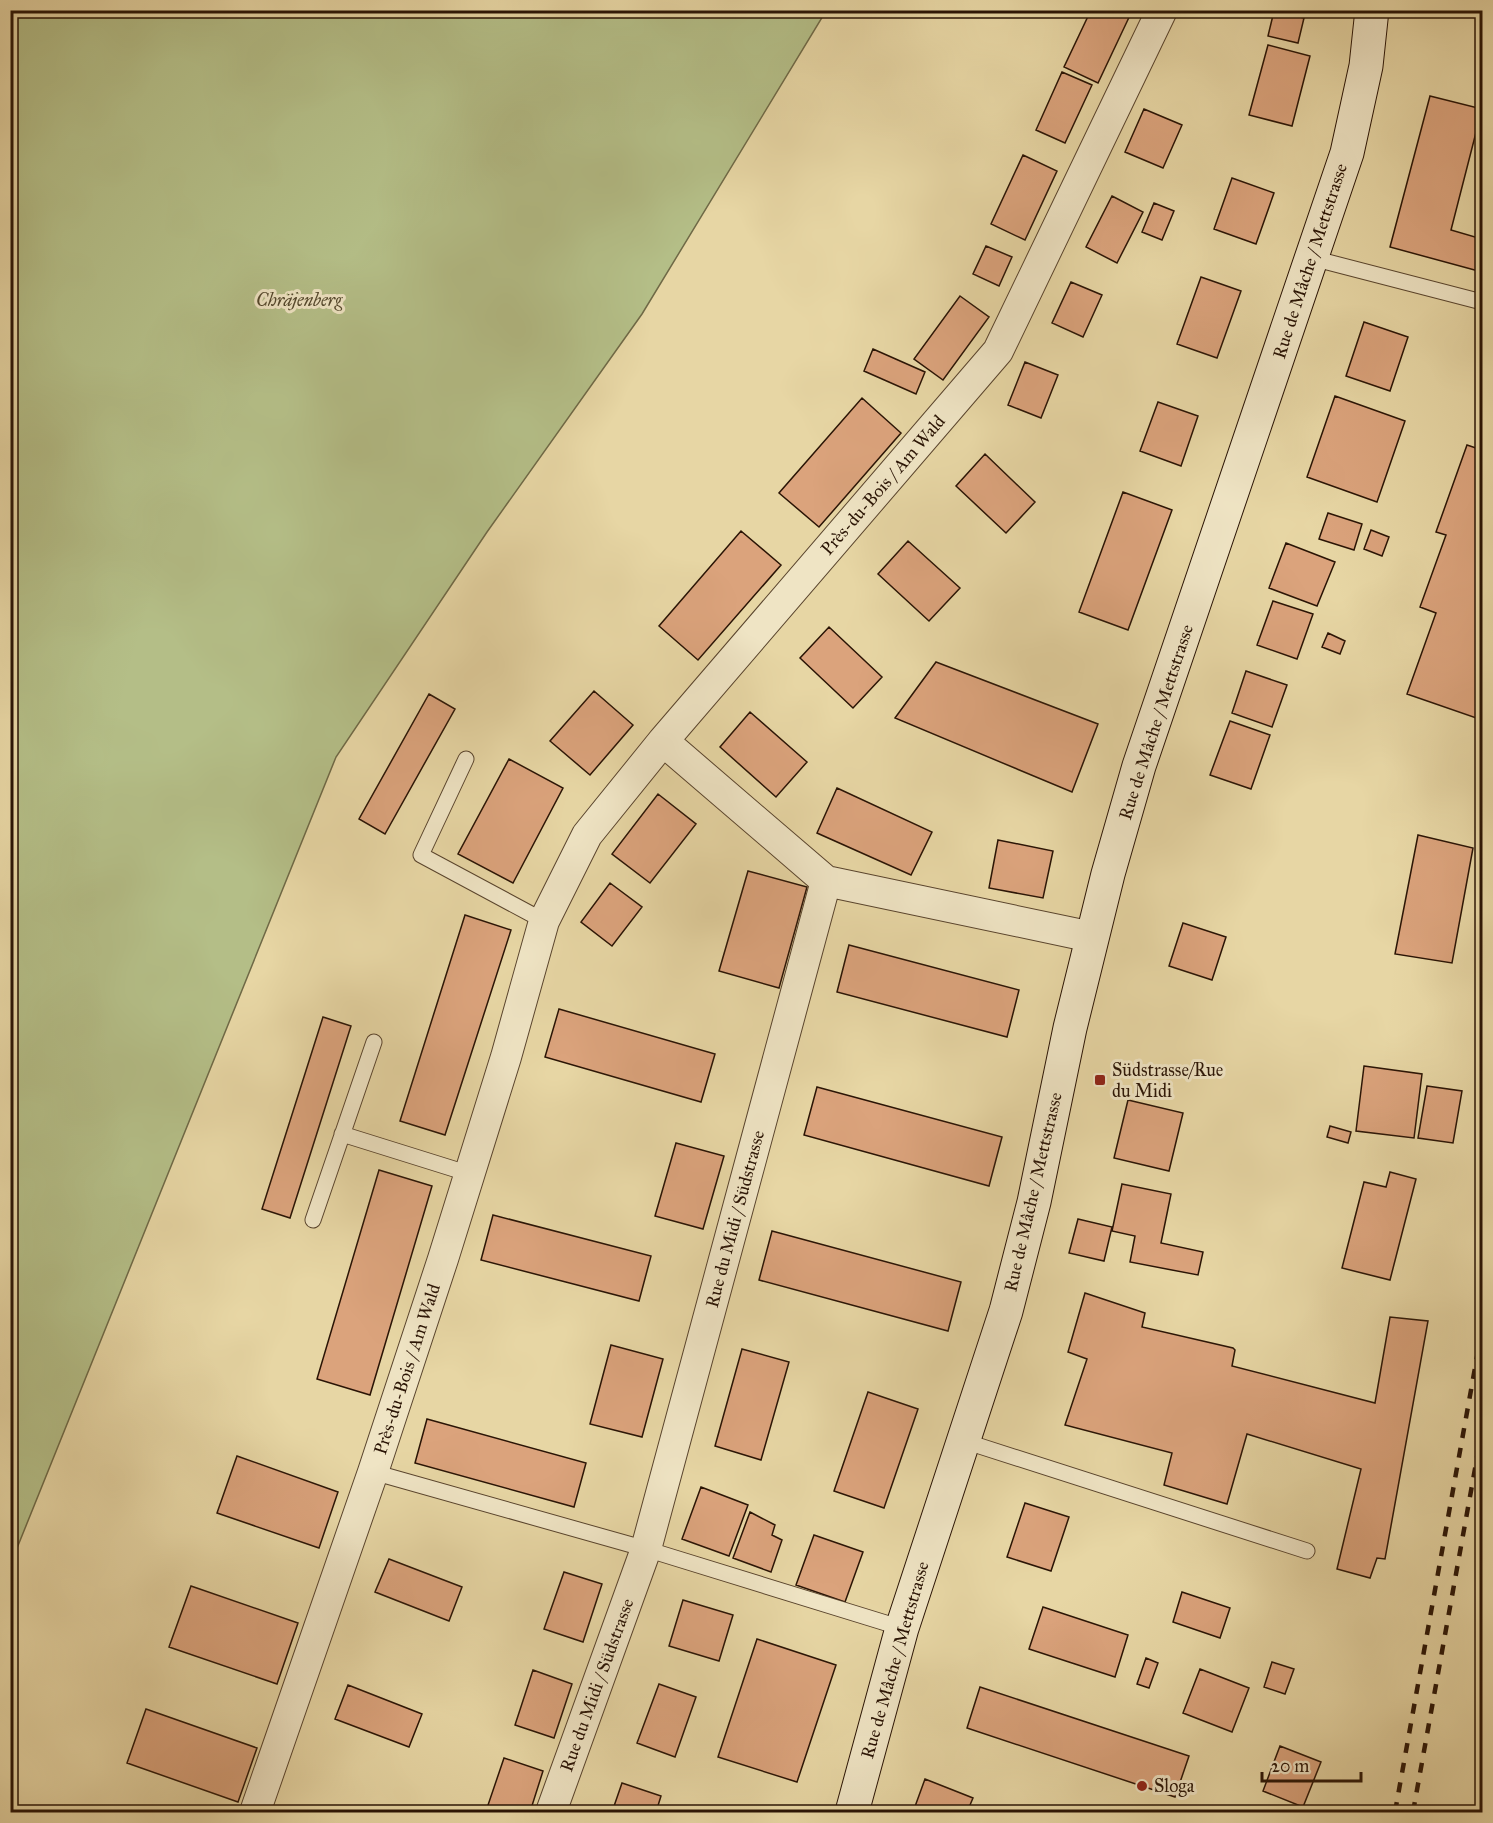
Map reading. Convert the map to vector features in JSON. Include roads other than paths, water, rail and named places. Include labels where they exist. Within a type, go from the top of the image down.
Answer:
[{"type":"main road","name":"Rue de Mâche / Mettstrasse","points":[[852,1812],[902,1628],[1006,1311],[1024,1244],[1060,1068],[1092,937],[1139,765],[1347,153],[1366,66],[1372,10]]},
{"type":"street","name":"Près-du-Bois / Am Wald","points":[[255,1812],[373,1472],[470,1174],[544,921],[587,836],[663,741],[998,351],[1162,10]]},
{"type":"street","points":[[663,741],[826,881],[1092,937]]},
{"type":"street","name":"Rue du Midi / Südstrasse","points":[[551,1812],[646,1549],[826,881]]},
{"type":"lane","points":[[1312,258],[1482,302]]},
{"type":"lane","points":[[466,759],[421,855],[544,921]]},
{"type":"lane","points":[[313,1220],[374,1042]]},
{"type":"lane","points":[[342,1134],[470,1174]]},
{"type":"lane","points":[[964,1441],[1307,1551]]},
{"type":"lane","points":[[373,1472],[646,1549],[902,1628]]},
{"type":"railway","points":[[1395,1812],[1482,1329]]},
{"type":"railway","points":[[1413,1812],[1482,1430]]},
{"type":"place","name":"Südstrasse/Rue du Midi","points":[[1100,1080]]},
{"type":"place","name":"Sloga","points":[[1142,1786]]},
{"type":"park label","name":"Chräjenberg","points":[[299,300]]}]
